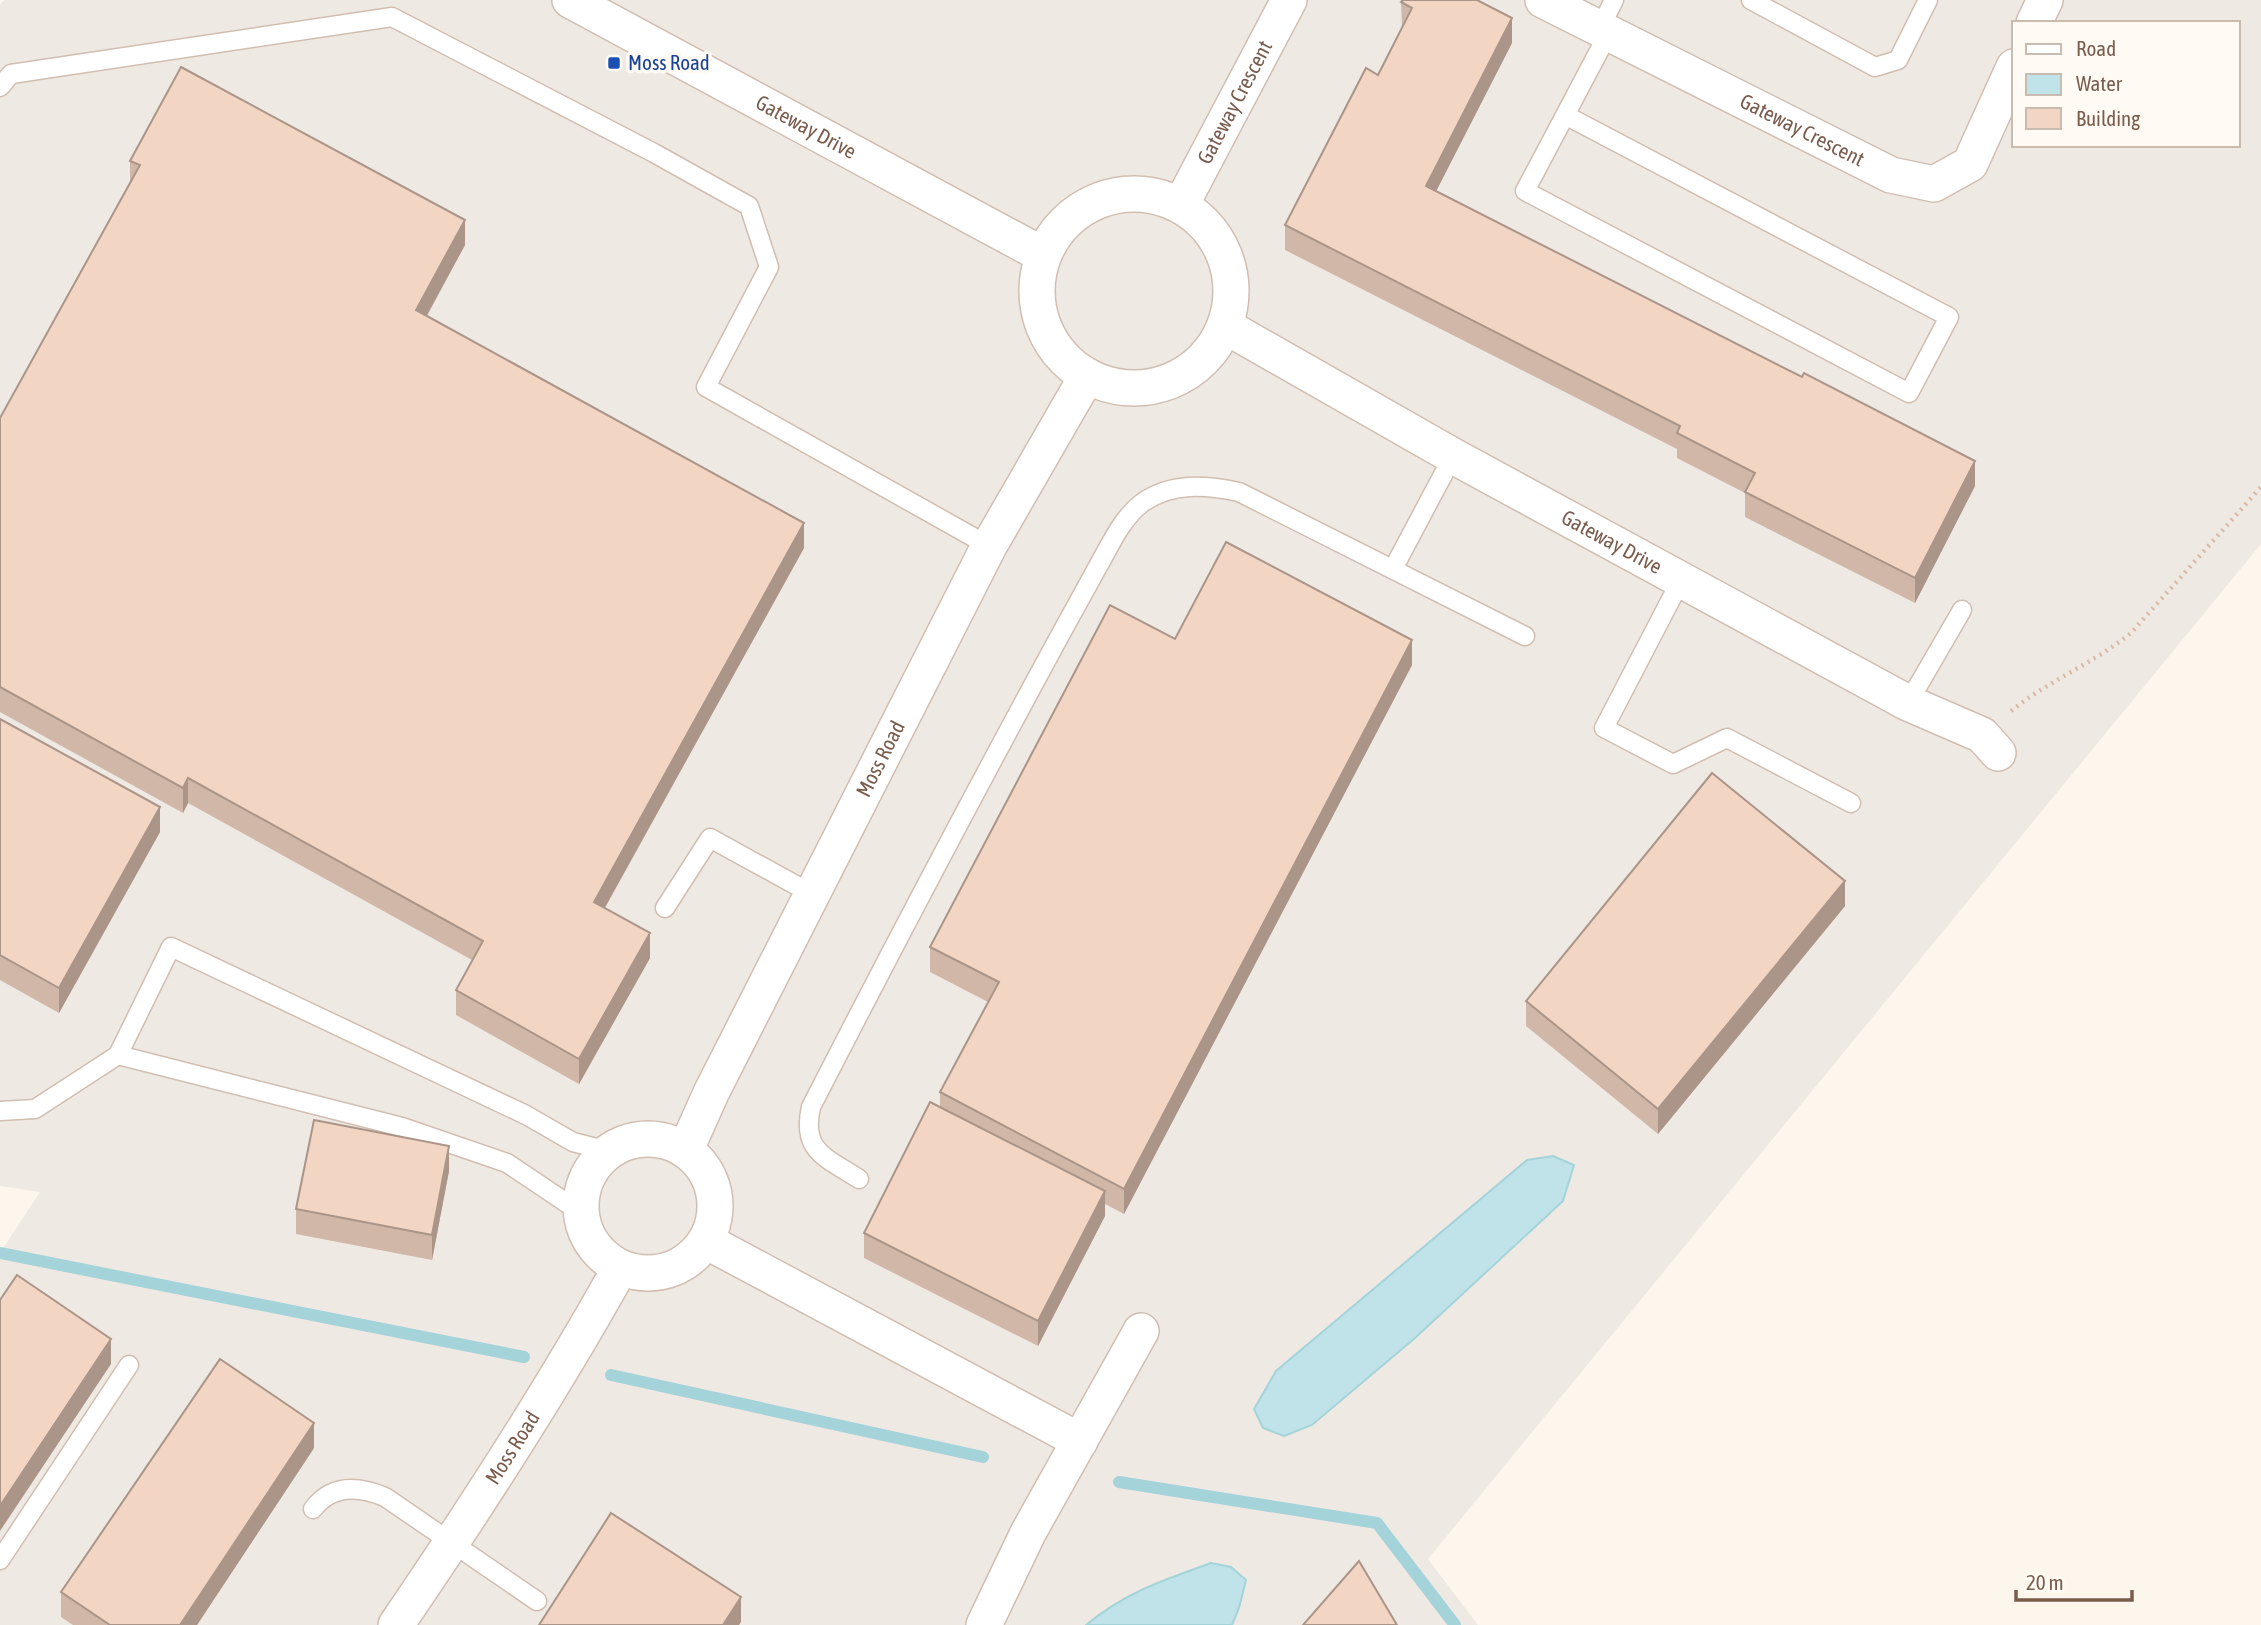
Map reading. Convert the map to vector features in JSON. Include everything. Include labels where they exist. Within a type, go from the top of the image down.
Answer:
[{"type":"street","name":"Gateway Drive","points":[[570,0],[1043,255]]},
{"type":"street","name":"Gateway Crescent","points":[[1181,205],[1289,0]]},
{"type":"street","name":"Gateway Crescent","points":[[1543,0],[1607,21],[1891,175],[1934,184],[1970,164],[2012,70]]},
{"type":"street","points":[[2035,21],[2045,0]]},
{"type":"street","points":[[1117,194],[1150,194],[1181,205],[1204,222],[1220,244],[1230,271],[1232,299],[1225,326],[1209,355],[1183,376],[1152,387],[1119,387],[1087,376],[1065,360],[1048,337],[1038,311],[1036,282],[1043,255],[1060,227],[1086,206],[1117,194]]},
{"type":"street","name":"Gateway Drive","points":[[1225,326],[1453,456],[1908,703],[1990,743]]},
{"type":"street","name":"Moss Road","points":[[686,1149],[711,1093],[989,546],[1087,376]]},
{"type":"street","points":[[647,1138],[668,1141],[686,1149],[699,1161],[709,1175],[715,1191],[716,1209],[706,1241],[694,1256],[677,1267],[658,1273],[639,1273],[620,1268],[601,1254],[587,1235],[580,1212],[582,1189],[592,1167],[608,1151],[626,1142],[647,1138]]},
{"type":"street","points":[[706,1241],[1080,1441]]},
{"type":"street","name":"Moss Road","points":[[396,1625],[573,1353],[620,1268]]},
{"type":"street","points":[[985,1625],[1028,1533],[1141,1331]]},
{"type":"lane","points":[[1751,0],[1875,67],[1898,60],[1928,0]]},
{"type":"lane","points":[[0,87],[11,74],[392,17],[654,153],[748,206],[769,267],[706,387],[989,546]]},
{"type":"lane","points":[[1565,115],[1949,317],[1909,393],[1525,191],[1565,115],[1607,21]]},
{"type":"lane","points":[[1393,569],[1453,456]]},
{"type":"lane","points":[[859,1179],[818,1151],[808,1138],[807,1124],[811,1107],[955,828],[1125,519],[1141,504],[1156,494],[1179,488],[1209,485],[1239,492],[1525,636]]},
{"type":"lane","points":[[1681,580],[1604,728],[1673,764],[1727,738],[1851,803]]},
{"type":"lane","points":[[1908,703],[1962,610]]},
{"type":"lane","points":[[665,908],[710,838],[812,894]]},
{"type":"lane","points":[[0,1111],[35,1109],[118,1055],[172,947],[526,1115],[573,1142],[608,1151]]},
{"type":"lane","points":[[118,1055],[415,1131],[507,1163],[580,1212]]},
{"type":"lane","points":[[0,1560],[129,1365]]},
{"type":"lane","points":[[313,1509],[325,1496],[339,1490],[359,1489],[385,1497],[537,1601]]},
{"type":"path","points":[[1990,743],[2015,708],[2076,668],[2107,652],[2131,633],[2261,487]]},
{"type":"shaded area","points":[[5,0],[2261,0],[2261,544],[1428,1559],[1478,1625],[0,1625],[0,1253],[40,1192],[0,1186],[0,4]]},
{"type":"water","points":[[1553,1156],[1574,1165],[1563,1201],[1415,1338],[1312,1425],[1284,1436],[1263,1428],[1254,1409],[1276,1371],[1527,1160]]},
{"type":"water","points":[[1211,1563],[1231,1567],[1246,1580],[1232,1625],[1086,1625],[1131,1595]]},
{"type":"building","points":[[1477,0],[1512,18],[1426,186],[1802,377],[1804,373],[1975,461],[1915,578],[1745,492],[1755,473],[1677,433],[1680,426],[1285,225],[1366,68],[1378,75],[1412,8],[1401,2]]},
{"type":"building","points":[[181,67],[465,220],[416,310],[804,523],[594,902],[650,933],[579,1059],[456,990],[483,941],[188,778],[183,788],[0,687],[0,418],[140,165],[130,161]]},
{"type":"building","points":[[1226,542],[1412,640],[1124,1189],[940,1092],[999,982],[930,947],[1110,605],[1175,639]]},
{"type":"building","points":[[0,719],[160,807],[59,988],[0,955]]},
{"type":"building","points":[[1712,773],[1845,881],[1658,1109],[1526,1001]]},
{"type":"building","points":[[930,1102],[1105,1191],[1038,1321],[864,1233]]},
{"type":"building","points":[[314,1120],[449,1146],[432,1235],[296,1209]]},
{"type":"building","points":[[17,1275],[111,1339],[0,1506],[0,1300]]},
{"type":"building","points":[[220,1359],[314,1423],[180,1625],[110,1625],[61,1592]]},
{"type":"building","points":[[611,1513],[741,1597],[723,1625],[539,1625]]},
{"type":"building","points":[[1359,1561],[1397,1625],[1303,1625]]},
{"type":"waterway","points":[[0,1253],[524,1357]]},
{"type":"waterway","points":[[611,1375],[983,1457]]},
{"type":"waterway","points":[[1119,1482],[1377,1523],[1455,1625]]},
{"type":"place","name":"Moss Road","points":[[614,63]]}]
